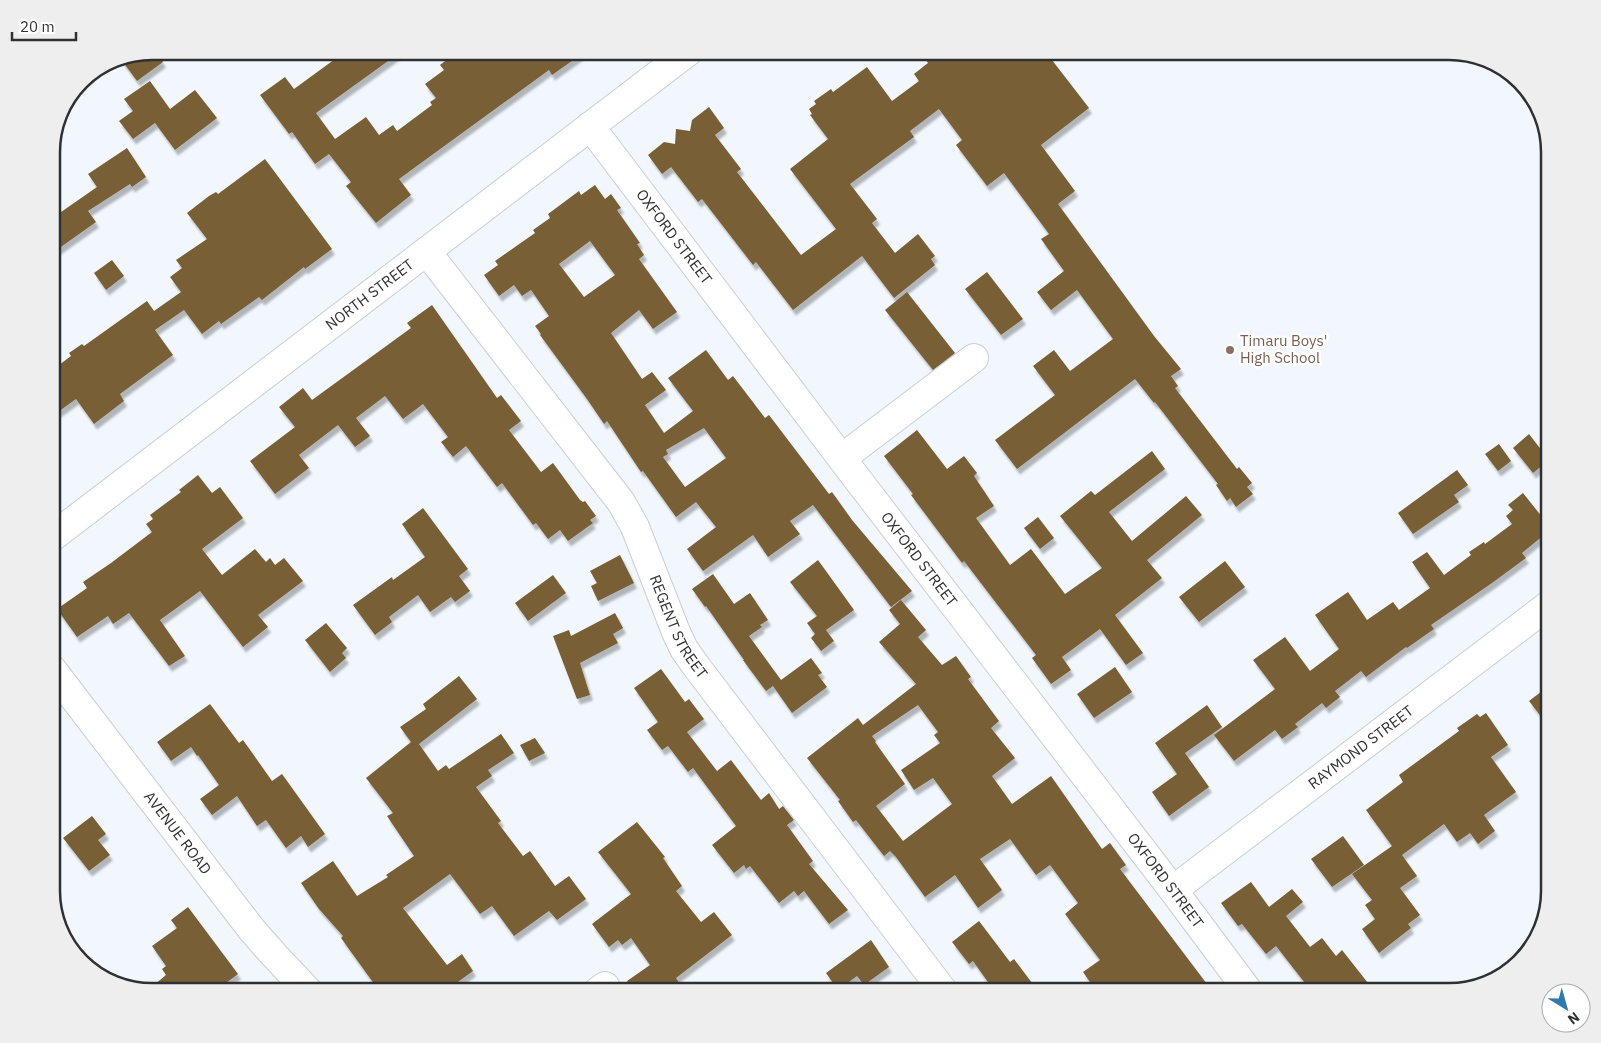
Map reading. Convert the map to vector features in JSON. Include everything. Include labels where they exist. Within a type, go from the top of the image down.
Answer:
[{"type":"street","name":"NORTH STREET","points":[[60,532],[677,60]]},
{"type":"street","name":"OXFORD STREET","points":[[590,126],[1242,983]]},
{"type":"street","name":"REGENT STREET","points":[[427,252],[621,502],[635,527],[676,632],[696,666],[937,983]]},
{"type":"street","points":[[842,458],[974,358]]},
{"type":"street","name":"RAYMOND STREET","points":[[1173,890],[1541,611]]},
{"type":"street","name":"AVENUE ROAD","points":[[60,678],[294,983]]},
{"type":"building","points":[[162,60],[163,62],[137,81],[125,64]]},
{"type":"building","points":[[334,60],[390,60],[316,113],[335,139],[366,117],[379,135],[393,125],[397,131],[432,105],[430,102],[436,98],[425,84],[444,70],[440,65],[446,60],[573,60],[552,75],[549,70],[399,179],[411,195],[376,223],[346,186],[351,182],[329,154],[315,164],[292,132],[289,134],[260,95],[285,77],[294,89]]},
{"type":"building","points":[[926,60],[1052,60],[1089,108],[1041,145],[1075,191],[1058,204],[1154,336],[1181,369],[1171,376],[1178,386],[1175,388],[1237,469],[1239,467],[1252,483],[1247,487],[1253,494],[1236,507],[1230,498],[1227,501],[1216,485],[1218,484],[1135,379],[1017,469],[995,440],[1055,395],[1033,366],[1054,350],[1070,371],[1113,339],[1077,290],[1051,310],[1037,292],[1064,271],[1041,239],[1049,234],[1004,173],[987,186],[956,145],[962,140],[939,109],[910,131],[914,137],[850,184],[877,219],[872,223],[895,253],[918,234],[935,256],[931,259],[935,265],[894,298],[862,256],[793,310],[756,262],[753,265],[702,199],[698,202],[671,167],[662,174],[648,155],[664,142],[675,144],[676,129],[690,131],[692,120],[709,107],[724,128],[715,135],[741,169],[737,172],[801,255],[836,229],[790,169],[828,139],[810,115],[812,114],[809,109],[816,104],[814,101],[831,89],[833,92],[867,67],[892,101],[919,81],[914,74],[928,63]]},
{"type":"building","points":[[150,81],[170,109],[195,90],[217,118],[175,150],[155,123],[133,139],[119,121],[133,111],[124,99]]},
{"type":"building","points":[[127,148],[146,177],[132,187],[130,184],[88,211],[96,222],[60,248],[60,213],[97,187],[88,174]]},
{"type":"building","points":[[265,159],[332,249],[305,269],[304,267],[262,300],[259,297],[221,324],[219,321],[202,334],[184,310],[155,330],[173,355],[120,394],[124,401],[94,424],[76,399],[60,411],[60,364],[71,356],[69,353],[82,344],[84,346],[147,301],[154,311],[181,292],[170,277],[182,268],[176,260],[207,239],[187,213],[209,196],[216,192],[218,194]]},
{"type":"building","points":[[595,185],[605,199],[611,194],[621,208],[617,210],[640,243],[637,244],[644,255],[639,259],[677,312],[653,329],[639,310],[611,333],[642,379],[652,372],[666,390],[645,405],[664,433],[693,411],[668,378],[706,350],[728,380],[733,376],[765,418],[769,415],[829,494],[832,492],[852,520],[912,591],[891,607],[813,505],[790,521],[800,534],[768,557],[753,535],[703,571],[687,549],[716,527],[696,502],[676,517],[643,471],[641,472],[607,421],[604,424],[540,335],[535,326],[549,316],[531,290],[522,296],[514,285],[499,296],[484,275],[498,265],[495,261],[535,233],[533,230],[550,218],[548,214],[579,191],[581,195]],"holes":[[[590,241],[615,275],[584,297],[559,264]],[[704,428],[726,458],[685,487],[663,457],[668,454],[666,450]]]},
{"type":"building","points":[[112,260],[124,276],[106,290],[94,273]]},
{"type":"building","points":[[987,272],[1023,319],[1001,335],[965,289]]},
{"type":"building","points":[[907,292],[955,353],[933,370],[885,310]]},
{"type":"building","points":[[432,305],[497,398],[501,395],[521,421],[509,430],[541,472],[553,463],[580,500],[585,501],[596,516],[590,520],[593,523],[568,541],[560,530],[548,539],[536,523],[533,525],[502,483],[497,487],[466,446],[453,457],[441,442],[448,437],[423,404],[403,419],[385,396],[356,418],[370,436],[355,447],[338,425],[299,455],[309,468],[275,494],[250,461],[295,427],[279,407],[303,388],[312,400],[411,328],[407,323]]},
{"type":"building","points":[[917,430],[947,469],[964,456],[977,473],[974,476],[994,506],[976,518],[1010,565],[1031,549],[1065,594],[1102,568],[1060,516],[1091,491],[1095,495],[1152,451],[1165,469],[1109,512],[1132,541],[1186,496],[1202,515],[1147,560],[1162,578],[1115,615],[1143,653],[1126,665],[1100,629],[1062,657],[1071,670],[1051,684],[1032,658],[1036,655],[964,561],[962,563],[884,456]]},
{"type":"building","points":[[1529,434],[1541,450],[1541,466],[1533,473],[1513,448]]},
{"type":"building","points":[[1499,444],[1511,461],[1498,471],[1485,454]]},
{"type":"building","points":[[1457,470],[1468,485],[1454,495],[1459,502],[1413,534],[1398,513]]},
{"type":"building","points":[[198,475],[212,493],[220,487],[243,518],[202,549],[222,575],[255,549],[266,562],[270,558],[275,565],[284,558],[303,581],[258,615],[268,627],[243,647],[200,591],[160,620],[185,656],[169,666],[129,613],[113,624],[108,616],[77,637],[60,613],[60,607],[87,588],[83,582],[152,532],[146,524],[153,519],[150,515],[181,492],[179,490]]},
{"type":"building","points":[[1523,493],[1541,516],[1541,537],[1522,553],[1526,558],[1431,625],[1434,629],[1366,677],[1361,671],[1335,691],[1340,697],[1326,708],[1322,703],[1295,724],[1298,727],[1282,739],[1275,730],[1234,761],[1214,735],[1275,689],[1253,660],[1285,637],[1310,671],[1339,649],[1315,615],[1348,592],[1367,620],[1393,602],[1399,610],[1430,588],[1412,562],[1427,552],[1444,575],[1471,555],[1469,552],[1484,542],[1485,544],[1512,524],[1506,516],[1513,510],[1508,505]]},
{"type":"building","points":[[423,508],[468,569],[459,576],[470,591],[455,602],[451,597],[430,612],[418,595],[389,617],[392,622],[375,635],[353,605],[392,577],[393,580],[425,557],[402,524]]},
{"type":"building","points":[[1038,517],[1054,538],[1040,549],[1024,528]]},
{"type":"building","points":[[620,555],[634,583],[598,601],[591,586],[597,583],[590,571]]},
{"type":"building","points":[[818,560],[854,610],[826,630],[834,641],[821,651],[811,638],[815,634],[807,623],[817,616],[790,582]]},
{"type":"building","points":[[1225,561],[1245,587],[1199,622],[1179,597]]},
{"type":"building","points":[[713,574],[734,604],[750,593],[768,620],[749,636],[781,680],[811,658],[822,673],[818,675],[827,687],[792,713],[773,686],[766,691],[692,589]]},
{"type":"building","points":[[553,575],[566,593],[528,621],[515,603]]},
{"type":"building","points":[[901,600],[926,630],[918,637],[942,665],[956,656],[971,677],[968,679],[999,721],[991,728],[1015,758],[992,776],[1012,804],[1051,776],[1102,849],[1110,843],[1126,865],[1120,869],[1206,983],[1091,983],[1083,972],[1100,960],[1065,914],[1078,903],[1050,865],[1036,875],[1010,839],[980,859],[1002,890],[978,908],[955,875],[925,897],[896,857],[890,851],[884,856],[856,820],[853,822],[838,801],[840,800],[807,758],[858,718],[863,725],[916,684],[879,642],[900,624],[889,610]],"holes":[[[918,705],[938,732],[934,735],[940,743],[901,770],[914,790],[933,778],[952,804],[903,841],[876,806],[905,784],[872,736]]]},
{"type":"building","points":[[615,613],[623,628],[613,634],[618,643],[580,663],[590,695],[577,699],[553,636],[569,630],[571,636]]},
{"type":"building","points":[[326,623],[347,648],[342,653],[346,658],[330,672],[305,640]]},
{"type":"building","points":[[1115,667],[1132,692],[1094,718],[1077,694]]},
{"type":"building","points":[[661,669],[685,702],[689,699],[704,719],[687,732],[717,771],[731,760],[761,800],[769,793],[779,809],[783,806],[794,820],[787,825],[813,861],[809,864],[848,910],[829,924],[804,891],[798,896],[794,891],[779,903],[750,866],[746,869],[744,865],[734,873],[712,845],[736,826],[693,768],[688,772],[668,746],[662,750],[647,730],[658,722],[634,688]]},
{"type":"building","points":[[459,676],[477,699],[419,744],[438,771],[446,765],[449,769],[501,734],[514,753],[488,770],[492,776],[476,787],[501,821],[498,823],[523,856],[530,851],[555,886],[569,876],[586,899],[557,920],[549,911],[514,936],[492,906],[480,914],[450,874],[403,908],[447,965],[462,954],[473,971],[456,983],[374,983],[341,938],[343,936],[319,909],[301,883],[333,861],[357,896],[388,877],[386,875],[414,856],[387,816],[393,813],[366,778],[411,742],[400,727],[426,709],[423,704]]},
{"type":"building","points":[[1541,692],[1541,716],[1529,701]]},
{"type":"building","points":[[210,704],[239,743],[243,740],[272,781],[282,774],[325,834],[308,847],[301,836],[286,848],[266,820],[257,826],[237,796],[212,815],[200,799],[219,785],[198,755],[191,747],[171,761],[157,742]]},
{"type":"building","points":[[1207,705],[1222,727],[1185,753],[1209,787],[1169,816],[1152,792],[1177,774],[1155,743]]},
{"type":"building","points":[[1486,713],[1508,745],[1491,757],[1516,792],[1484,815],[1495,831],[1478,844],[1470,833],[1457,842],[1444,824],[1402,855],[1417,876],[1400,888],[1420,915],[1408,924],[1411,928],[1379,953],[1362,929],[1375,919],[1365,905],[1372,900],[1352,874],[1392,846],[1366,810],[1403,782],[1399,775],[1459,731],[1457,728],[1477,714],[1480,717]]},
{"type":"building","points":[[535,738],[545,753],[529,761],[520,745]]},
{"type":"building","points":[[92,816],[106,834],[98,840],[110,855],[89,871],[63,838]]},
{"type":"building","points":[[637,822],[665,857],[663,858],[682,886],[676,891],[701,922],[714,912],[732,935],[676,978],[679,983],[628,983],[627,981],[650,965],[631,938],[622,945],[618,940],[609,947],[592,924],[631,894],[598,852]]},
{"type":"building","points":[[1343,836],[1364,865],[1332,887],[1311,859]]},
{"type":"building","points":[[1251,882],[1269,907],[1292,889],[1303,902],[1286,916],[1310,947],[1322,938],[1336,956],[1342,950],[1368,983],[1305,983],[1276,946],[1266,954],[1242,924],[1238,926],[1221,903]]},
{"type":"building","points":[[188,907],[238,974],[226,983],[156,983],[166,975],[162,969],[166,966],[152,946],[177,928],[171,920]]},
{"type":"building","points":[[979,921],[1010,962],[1014,959],[1032,983],[989,983],[973,961],[969,964],[952,942]]},
{"type":"building","points":[[871,940],[889,967],[867,983],[862,983],[857,976],[848,983],[833,983],[826,973]]},
{"type":"place","name":"Timaru Boys' High School","points":[[1230,350]]}]
